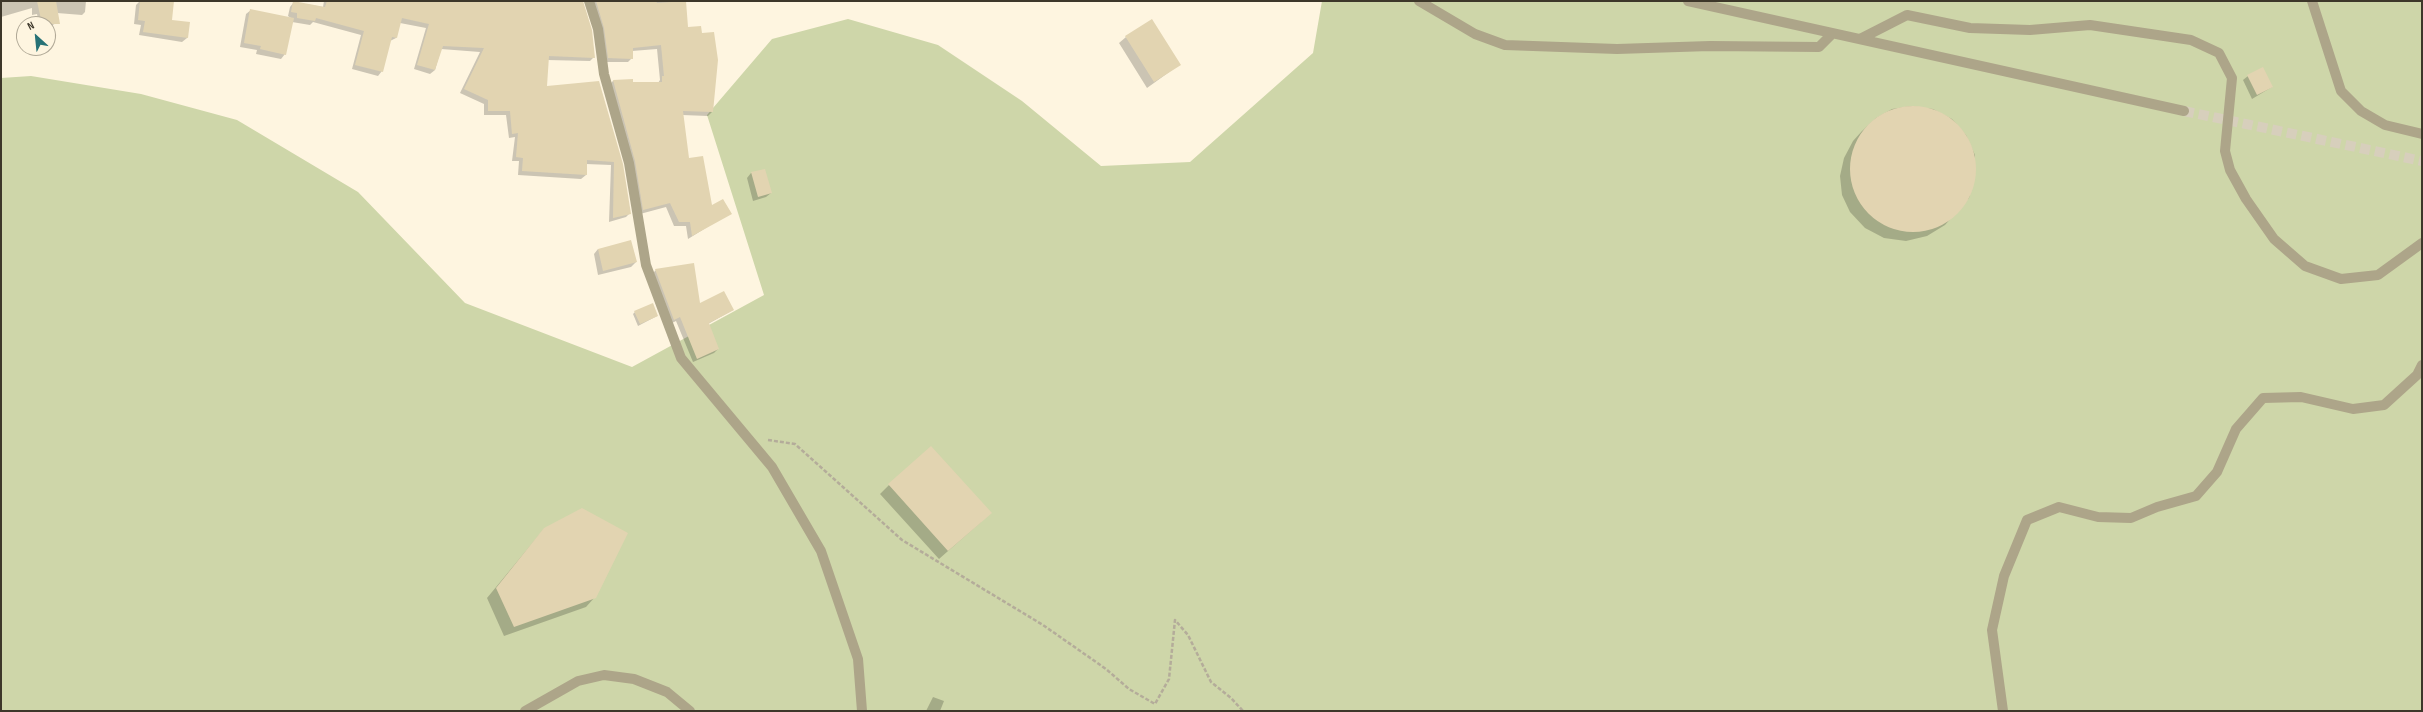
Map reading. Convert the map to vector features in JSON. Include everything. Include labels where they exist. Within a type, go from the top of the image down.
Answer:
[{"type":"street","points":[[589,1],[598,29],[604,74],[629,163],[646,265],[681,358],[772,468],[821,551],[858,659],[862,711]]},
{"type":"street","points":[[1419,1],[1475,34],[1505,45],[1617,49],[1710,46],[1819,47],[1832,34]]},
{"type":"street","points":[[1688,1],[2184,111]]},
{"type":"street","points":[[2312,1],[2341,91],[2361,111],[2385,125],[2422,134]]},
{"type":"street","points":[[1860,38],[1906,15],[1970,28],[2030,30],[2090,25],[2191,40],[2219,53],[2232,78],[2225,151],[2230,170],[2246,199],[2274,239],[2305,266],[2341,279],[2378,275],[2422,243]]},
{"type":"street","points":[[2003,711],[1992,630],[2004,576],[2027,520],[2059,507],[2098,517],[2131,518],[2157,507],[2196,496],[2217,472],[2236,429],[2263,398],[2301,397],[2353,409],[2384,405],[2418,374],[2422,365]]},
{"type":"street","points":[[525,711],[578,681],[604,675],[634,679],[667,692],[690,711]]},
{"type":"path","points":[[755,447],[770,440],[794,444],[902,540],[1043,625],[1106,669],[1129,689],[1155,704],[1169,679],[1175,620],[1188,635],[1211,682],[1231,698],[1243,711]]},
{"type":"green space","points":[[1322,1],[2422,1],[2422,711],[1,711],[1,78],[31,76],[141,94],[237,120],[358,192],[465,303],[632,367],[764,295],[707,115],[772,39],[848,19],[938,45],[1022,101],[1101,166],[1190,162],[1313,53]]},
{"type":"building","points":[[37,1],[56,1],[60,24],[56,24],[56,16],[40,16]]},
{"type":"building","points":[[140,1],[174,1],[172,20],[190,22],[188,38],[143,32],[145,21],[138,20]]},
{"type":"building","points":[[293,1],[325,7],[327,1],[583,1],[592,30],[595,58],[549,56],[547,86],[599,81],[623,164],[631,214],[613,218],[614,162],[587,160],[587,175],[522,171],[523,158],[516,157],[518,133],[512,134],[510,111],[488,111],[488,100],[464,89],[484,48],[443,46],[435,70],[417,65],[429,24],[402,18],[397,38],[392,37],[383,72],[355,65],[364,31],[316,18],[315,21],[297,18],[297,13],[291,12]]},
{"type":"building","points":[[596,1],[656,1],[657,3],[686,1],[688,27],[701,26],[702,33],[714,32],[718,60],[713,112],[683,111],[689,158],[703,156],[712,205],[723,199],[732,214],[692,236],[690,222],[679,222],[670,203],[643,210],[635,161],[613,80],[633,79],[633,82],[662,82],[662,76],[664,76],[661,45],[633,48],[633,59],[608,58],[604,28]]},
{"type":"building","points":[[250,9],[294,18],[286,55],[260,49],[261,46],[244,43]]},
{"type":"building","points":[[1152,19],[1181,65],[1154,82],[1125,36]]},
{"type":"building","points":[[2263,67],[2273,87],[2257,95],[2247,75]]},
{"type":"building","points":[[1919,106],[1931,108],[1943,113],[1958,124],[1969,139],[1974,151],[1976,169],[1974,187],[1969,199],[1958,214],[1943,225],[1931,230],[1907,232],[1895,230],[1883,225],[1868,214],[1857,199],[1852,187],[1850,163],[1852,151],[1857,139],[1868,124],[1883,113],[1895,108]]},
{"type":"building","points":[[765,169],[772,193],[758,197],[751,172]]},
{"type":"building","points":[[631,240],[637,262],[603,271],[598,249]]},
{"type":"building","points":[[694,263],[700,303],[724,291],[734,310],[709,323],[719,349],[697,359],[680,317],[674,320],[655,269]]},
{"type":"building","points":[[653,303],[658,316],[640,324],[634,311]]},
{"type":"building","points":[[931,446],[992,513],[948,551],[888,484]]},
{"type":"building","points":[[582,508],[628,533],[596,598],[514,627],[496,588],[544,528]]},
{"type":"tunnel","points":[[2184,111],[2422,161]]}]
